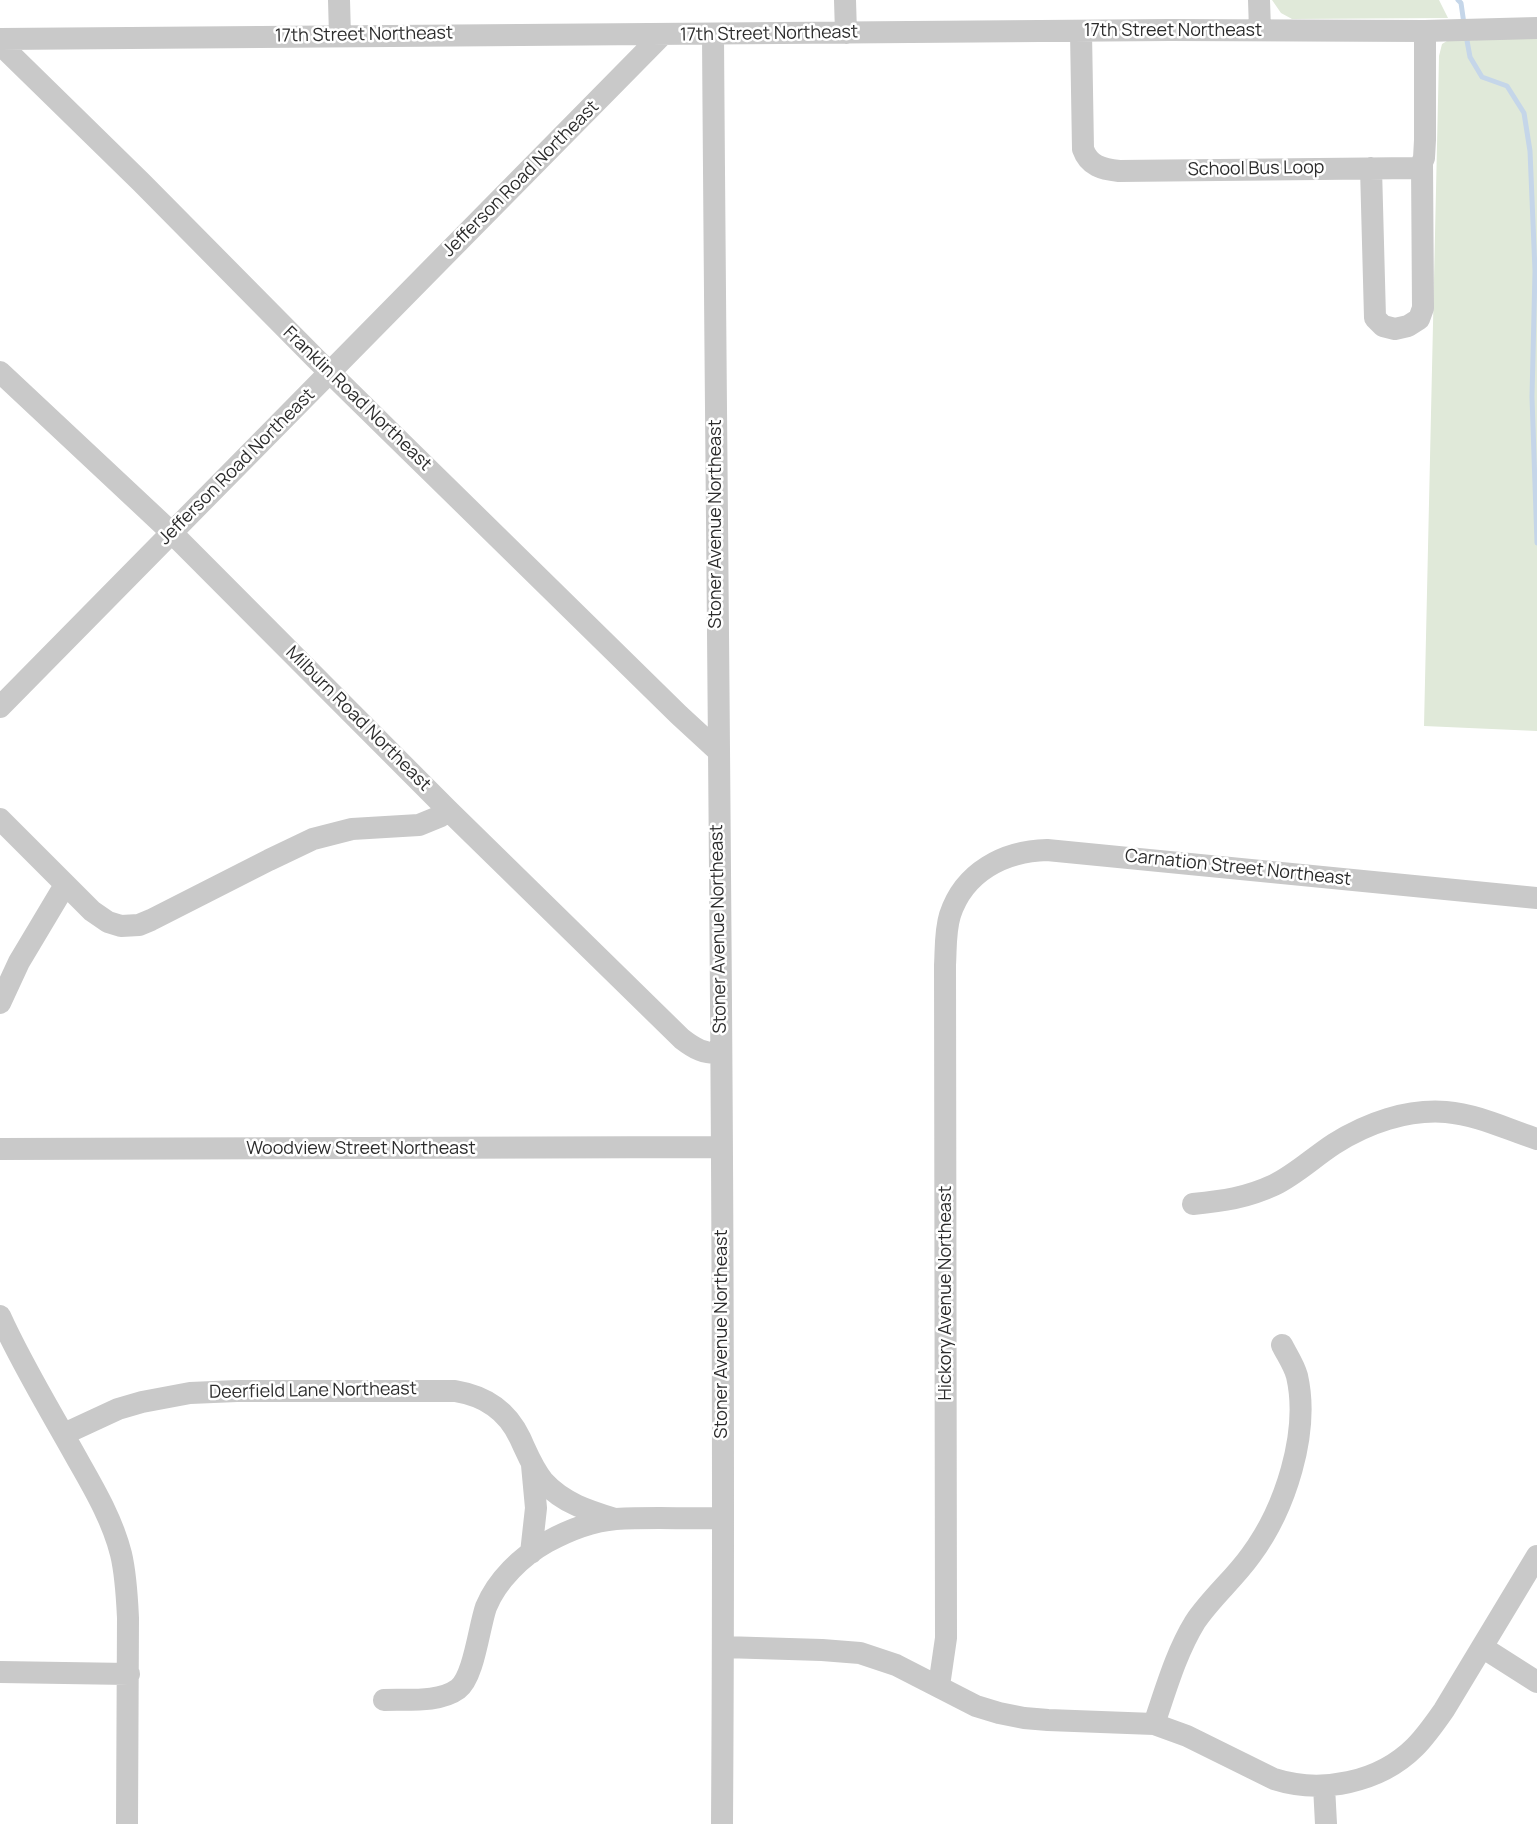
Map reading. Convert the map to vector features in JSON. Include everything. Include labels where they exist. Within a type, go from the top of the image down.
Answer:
[{"type":"street","points":[[339,0],[340,36]]},
{"type":"street","points":[[845,0],[846,33]]},
{"type":"street","points":[[1259,0],[1260,30]]},
{"type":"street","name":"17th Street Northeast","points":[[0,39],[500,34],[713,35],[1260,30],[1425,31],[1537,28]]},
{"type":"street","points":[[1372,168],[1375,318],[1383,326],[1394,329],[1408,326],[1419,318],[1423,308],[1422,163],[1426,140],[1425,31]]},
{"type":"street","name":"School Bus Loop","points":[[1082,32],[1083,149],[1086,158],[1094,165],[1107,170],[1118,171],[1417,168],[1422,163]]},
{"type":"street","name":"Jefferson Road Northeast","points":[[0,707],[662,35]]},
{"type":"street","name":"Stoner Avenue Northeast","points":[[713,35],[721,1053],[722,1824]]},
{"type":"street","name":"Franklin Road Northeast","points":[[0,44],[141,182],[330,373],[672,708],[718,750]]},
{"type":"street","name":"Milburn Road Northeast","points":[[0,372],[172,533],[448,810],[682,1039],[698,1051],[709,1054],[721,1053]]},
{"type":"street","points":[[0,819],[92,912],[108,922],[121,926],[139,925],[313,839],[352,829],[419,825],[437,818],[448,810]]},
{"type":"street","name":"Carnation Street Northeast","points":[[956,900],[970,880],[989,865],[1023,852],[1047,850],[1537,898]]},
{"type":"street","points":[[0,1003],[20,962],[65,885]]},
{"type":"street","name":"Hickory Avenue Northeast","points":[[940,1686],[946,1638],[945,965],[947,929],[956,900]]},
{"type":"street","points":[[1193,1204],[1231,1200],[1276,1184],[1334,1144],[1356,1132],[1398,1116],[1418,1112],[1444,1112],[1468,1115],[1537,1139]]},
{"type":"street","name":"Woodview Street Northeast","points":[[0,1149],[721,1147]]},
{"type":"street","points":[[0,1316],[28,1373],[64,1434],[109,1520],[121,1554],[127,1588],[129,1674],[127,1824]]},
{"type":"street","points":[[1154,1724],[1181,1647],[1207,1606],[1252,1554],[1265,1533],[1286,1489],[1298,1443],[1300,1418],[1297,1374],[1282,1345]]},
{"type":"street","name":"Deerfield Lane Northeast","points":[[64,1434],[118,1409],[142,1402],[190,1393],[443,1390],[473,1394],[495,1405],[514,1426],[532,1465],[557,1494],[584,1509],[615,1519]]},
{"type":"street","name":"Deerfield Lane Northeast","points":[[531,1553],[536,1508],[532,1465]]},
{"type":"street","name":"Deerfield Lane Northeast","points":[[531,1553],[549,1541],[568,1532],[591,1524],[615,1519],[722,1518]]},
{"type":"street","points":[[384,1700],[437,1697],[448,1694],[462,1686],[470,1669],[486,1608],[492,1594],[502,1581],[531,1553]]},
{"type":"street","points":[[723,1647],[860,1653],[896,1665],[976,1706],[999,1714],[1024,1718],[1154,1724],[1187,1736],[1274,1779],[1286,1783],[1324,1786],[1350,1782],[1373,1774],[1395,1763],[1414,1748],[1444,1710],[1537,1556]]},
{"type":"street","points":[[1482,1648],[1537,1682]]},
{"type":"street","points":[[0,1672],[129,1674]]},
{"type":"street","points":[[1324,1786],[1326,1824]]},
{"type":"green space","points":[[1272,0],[1439,0],[1448,18],[1292,19],[1281,13]]},
{"type":"green space","points":[[1537,38],[1537,731],[1424,726],[1439,56],[1442,44],[1447,41]]},
{"type":"waterway","points":[[1458,0],[1461,3],[1464,24]]},
{"type":"waterway","points":[[1466,35],[1470,57],[1482,77],[1507,86],[1524,113],[1530,151],[1535,271],[1532,397],[1537,543]]}]
